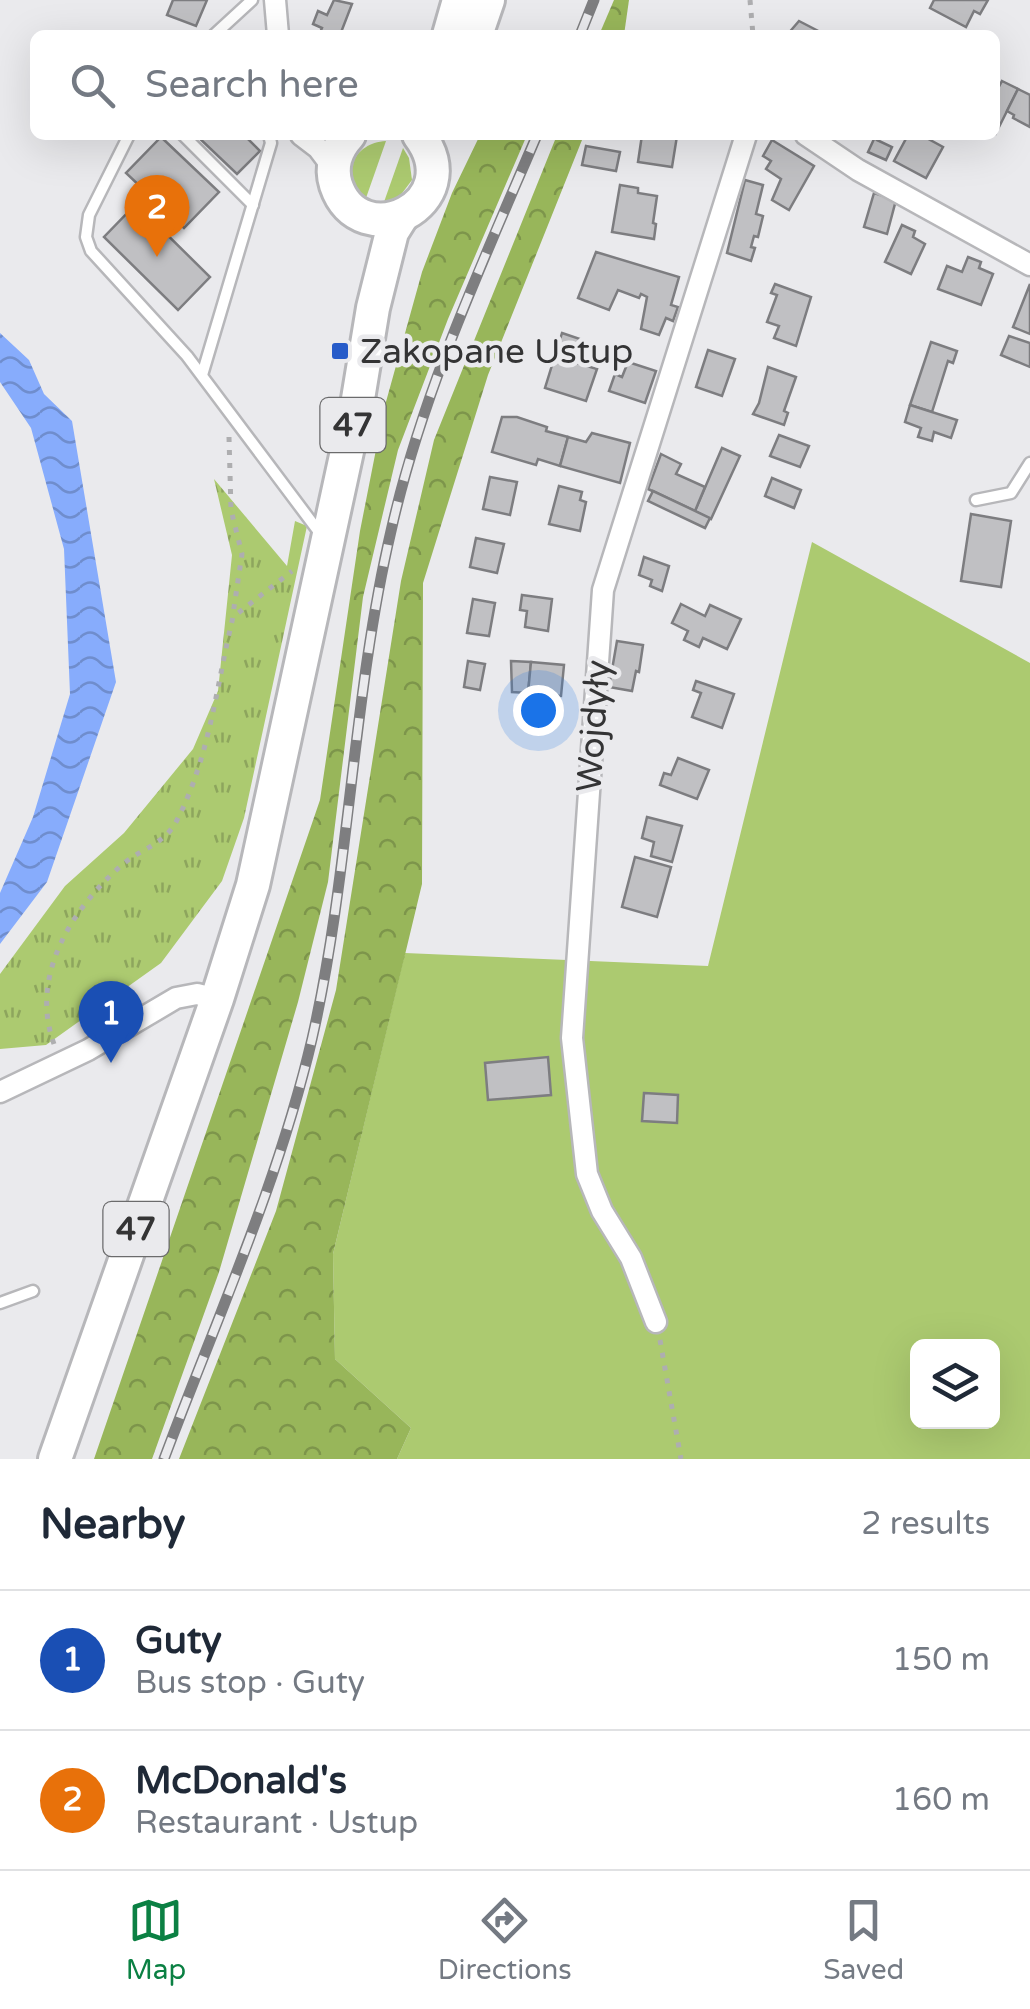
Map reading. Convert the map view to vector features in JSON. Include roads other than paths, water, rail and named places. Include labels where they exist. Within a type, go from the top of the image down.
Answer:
[{"type":"main road","points":[[451,30],[460,0]]},
{"type":"main road","points":[[478,30],[488,0]]},
{"type":"main road","points":[[333,168],[336,152],[345,140]]},
{"type":"main road","name":"47","points":[[55,1459],[217,1000],[260,855],[392,232],[402,216],[428,192],[432,171],[425,140]]},
{"type":"main road","name":"47","points":[[333,168],[340,194],[362,230],[373,308]]},
{"type":"main road","points":[[352,210],[379,219],[402,216]]},
{"type":"street","points":[[275,0],[278,30]]},
{"type":"street","points":[[308,140],[333,168]]},
{"type":"street","name":"Wojdyły","points":[[656,1322],[631,1258],[602,1212],[586,1174],[572,1038],[601,609],[603,590],[744,140]]},
{"type":"street","points":[[813,140],[858,170],[1030,265]]},
{"type":"street","points":[[0,1092],[75,1057],[176,998],[197,994],[217,1000]]},
{"type":"lane","points":[[219,30],[252,0]]},
{"type":"lane","points":[[126,140],[88,215],[86,237],[92,251],[202,375],[326,541]]},
{"type":"lane","points":[[187,140],[254,205]]},
{"type":"lane","points":[[202,375],[270,140]]},
{"type":"lane","points":[[976,500],[1011,493],[1030,463]]},
{"type":"lane","points":[[0,1303],[33,1291]]},
{"type":"water","points":[[0,333],[29,360],[44,394],[72,421],[116,682],[47,882],[0,944],[0,893],[33,817],[70,694],[64,549],[31,428],[0,382]]},
{"type":"railway","points":[[582,30],[594,0]]},
{"type":"railway","points":[[164,1459],[264,1199],[312,1039],[335,913],[378,594],[404,480],[436,379],[535,140]]},
{"type":"place","name":"McDonald's","points":[[157,257]]},
{"type":"place","name":"Zakopane Ustup","points":[[340,351]]},
{"type":"place","name":"Guty","points":[[111,1063]]}]
